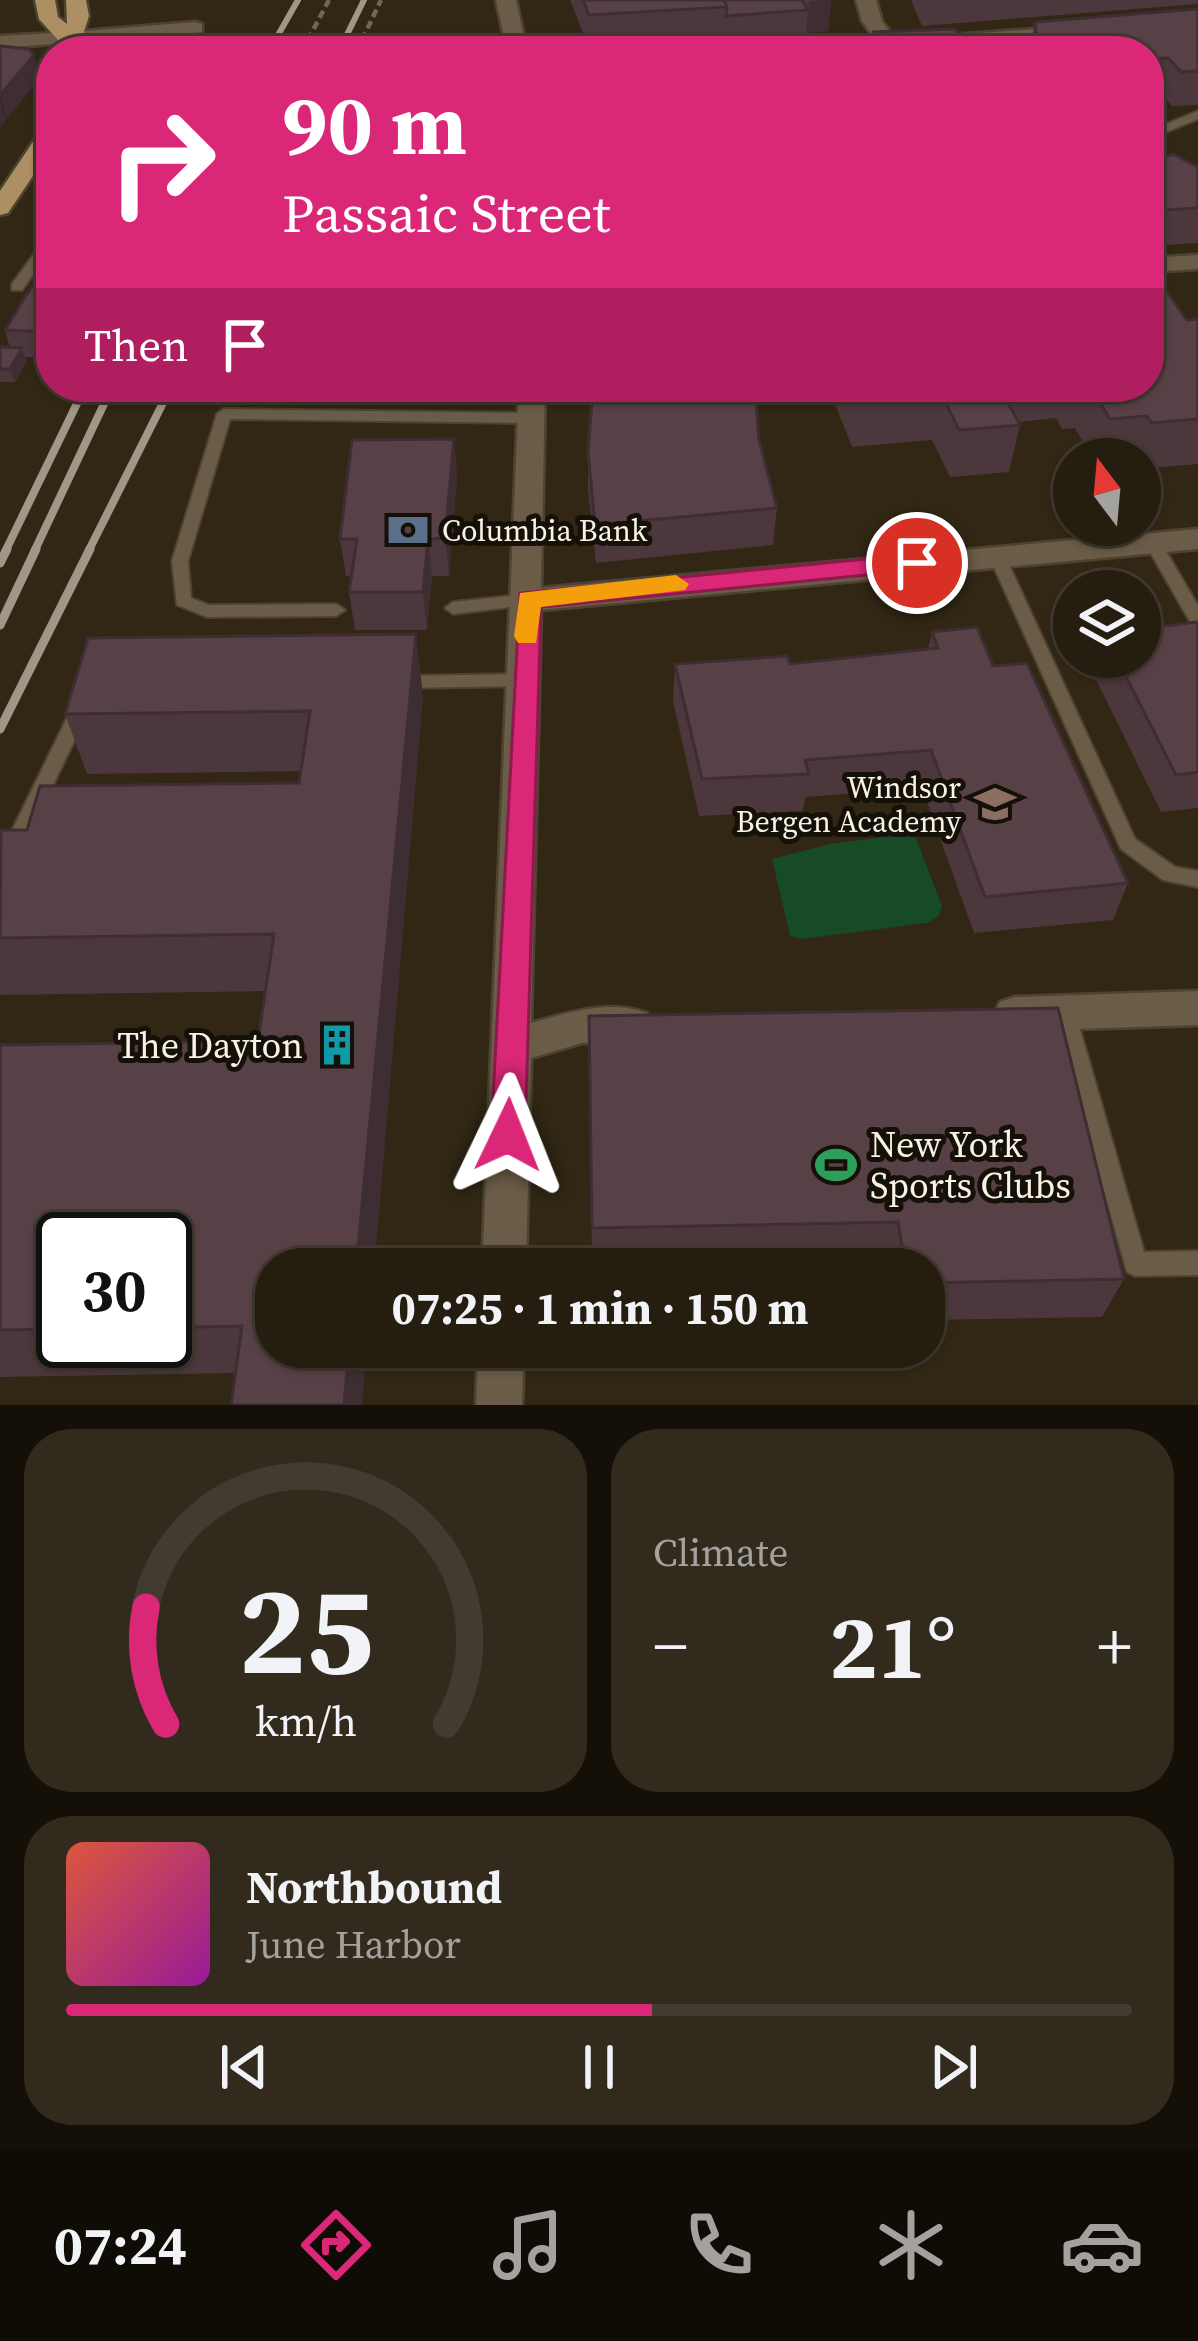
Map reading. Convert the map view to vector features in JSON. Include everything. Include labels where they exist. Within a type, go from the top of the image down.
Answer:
[{"type":"main road","points":[[45,0],[49,19],[66,36]]},
{"type":"main road","points":[[76,0],[76,36]]},
{"type":"main road","points":[[0,208],[36,154]]},
{"type":"street","points":[[506,0],[514,36]]},
{"type":"street","points":[[866,0],[883,36]]},
{"type":"street","points":[[139,36],[195,28]]},
{"type":"street","points":[[1047,36],[1107,29]]},
{"type":"street","points":[[0,42],[36,43]]},
{"type":"street","points":[[1164,264],[1198,262]]},
{"type":"street","points":[[505,1248],[529,600],[531,402]]},
{"type":"street","points":[[1161,541],[1198,538]]},
{"type":"street","points":[[529,600],[1108,546]]},
{"type":"street","points":[[972,1015],[1198,1008]]},
{"type":"street","points":[[512,1046],[582,1026],[674,1024]]},
{"type":"street","points":[[499,1405],[500,1368]]},
{"type":"lane","points":[[17,287],[36,261]]},
{"type":"lane","points":[[336,610],[207,611],[183,601],[180,561],[224,414],[530,418]]},
{"type":"lane","points":[[1155,546],[1198,621]]},
{"type":"lane","points":[[997,556],[1128,844],[1169,874],[1198,879]]},
{"type":"lane","points":[[452,608],[529,600]]},
{"type":"lane","points":[[367,682],[525,680]]},
{"type":"lane","points":[[0,875],[84,702],[94,694]]},
{"type":"lane","points":[[1064,1012],[1135,1264],[1198,1263]]},
{"type":"path","points":[[310,36],[329,0]]},
{"type":"path","points":[[364,36],[381,0]]},
{"type":"green space","points":[[914,833],[942,906],[938,917],[927,923],[801,939],[790,936],[772,859],[830,844]]},
{"type":"building","points":[[583,0],[724,0],[727,7],[589,15]]},
{"type":"building","points":[[724,0],[802,0],[808,10],[726,16]]},
{"type":"building","points":[[1198,9],[1198,71],[1181,72],[1164,58],[1164,36],[1042,36],[1036,33],[1035,22]]},
{"type":"building","points":[[953,29],[965,36],[876,36],[874,32]]},
{"type":"building","points":[[0,46],[29,49],[34,55],[0,95]]},
{"type":"building","points":[[1173,154],[1198,167],[1198,208],[1164,210],[1164,158]]},
{"type":"building","points":[[36,279],[36,332],[5,330]]},
{"type":"building","points":[[1164,288],[1187,320],[1198,319],[1198,419],[1152,423],[1147,416],[1110,419],[1100,402],[1164,402]]},
{"type":"building","points":[[0,347],[22,348],[10,369],[0,369]]},
{"type":"building","points":[[592,402],[756,402],[759,440],[777,508],[595,525],[588,452]]},
{"type":"building","points":[[945,402],[1008,402],[1020,425],[959,430]]},
{"type":"building","points":[[454,439],[445,538],[428,539],[423,592],[349,592],[357,539],[340,539],[352,440]]},
{"type":"building","points":[[1198,625],[1198,772],[1176,775],[1127,678],[1161,678],[1161,626]]},
{"type":"building","name":"Windsor Bergen Academy","points":[[977,627],[993,666],[1027,663],[1128,883],[985,897],[931,750],[805,760],[809,774],[702,779],[675,664],[787,656],[790,664],[938,648],[932,632]]},
{"type":"building","name":"The Dayton","points":[[416,634],[358,1248],[255,1248],[255,1368],[347,1368],[344,1405],[231,1405],[242,1326],[192,1327],[192,1212],[36,1212],[36,1329],[0,1330],[0,1045],[258,1041],[274,934],[0,938],[1,830],[27,830],[40,786],[299,783],[310,711],[65,714],[88,638]]},
{"type":"building","points":[[1058,1008],[1124,1279],[945,1283],[945,1248],[902,1248],[898,1222],[592,1228],[589,1016]]},
{"type":"railway","points":[[278,36],[298,0]]},
{"type":"railway","points":[[346,36],[364,0]]},
{"type":"railway","points":[[5,552],[78,402]]},
{"type":"railway","points":[[34,552],[105,402]]},
{"type":"railway","points":[[88,552],[163,402]]},
{"type":"railway","points":[[0,563],[7,549]]},
{"type":"railway","points":[[0,625],[36,549]]},
{"type":"railway","points":[[0,729],[90,549]]},
{"type":"slow traffic","points":[[527,636],[529,600],[676,584]]},
{"type":"place","name":"Columbia Bank","points":[[408,530]]},
{"type":"place","name":"Windsor Bergen Academy","points":[[995,804]]},
{"type":"place","name":"The Dayton","points":[[337,1045]]},
{"type":"place","name":"New York Sports Clubs","points":[[836,1165]]},
{"type":"route","points":[[508,1135],[529,600],[917,563]]}]
